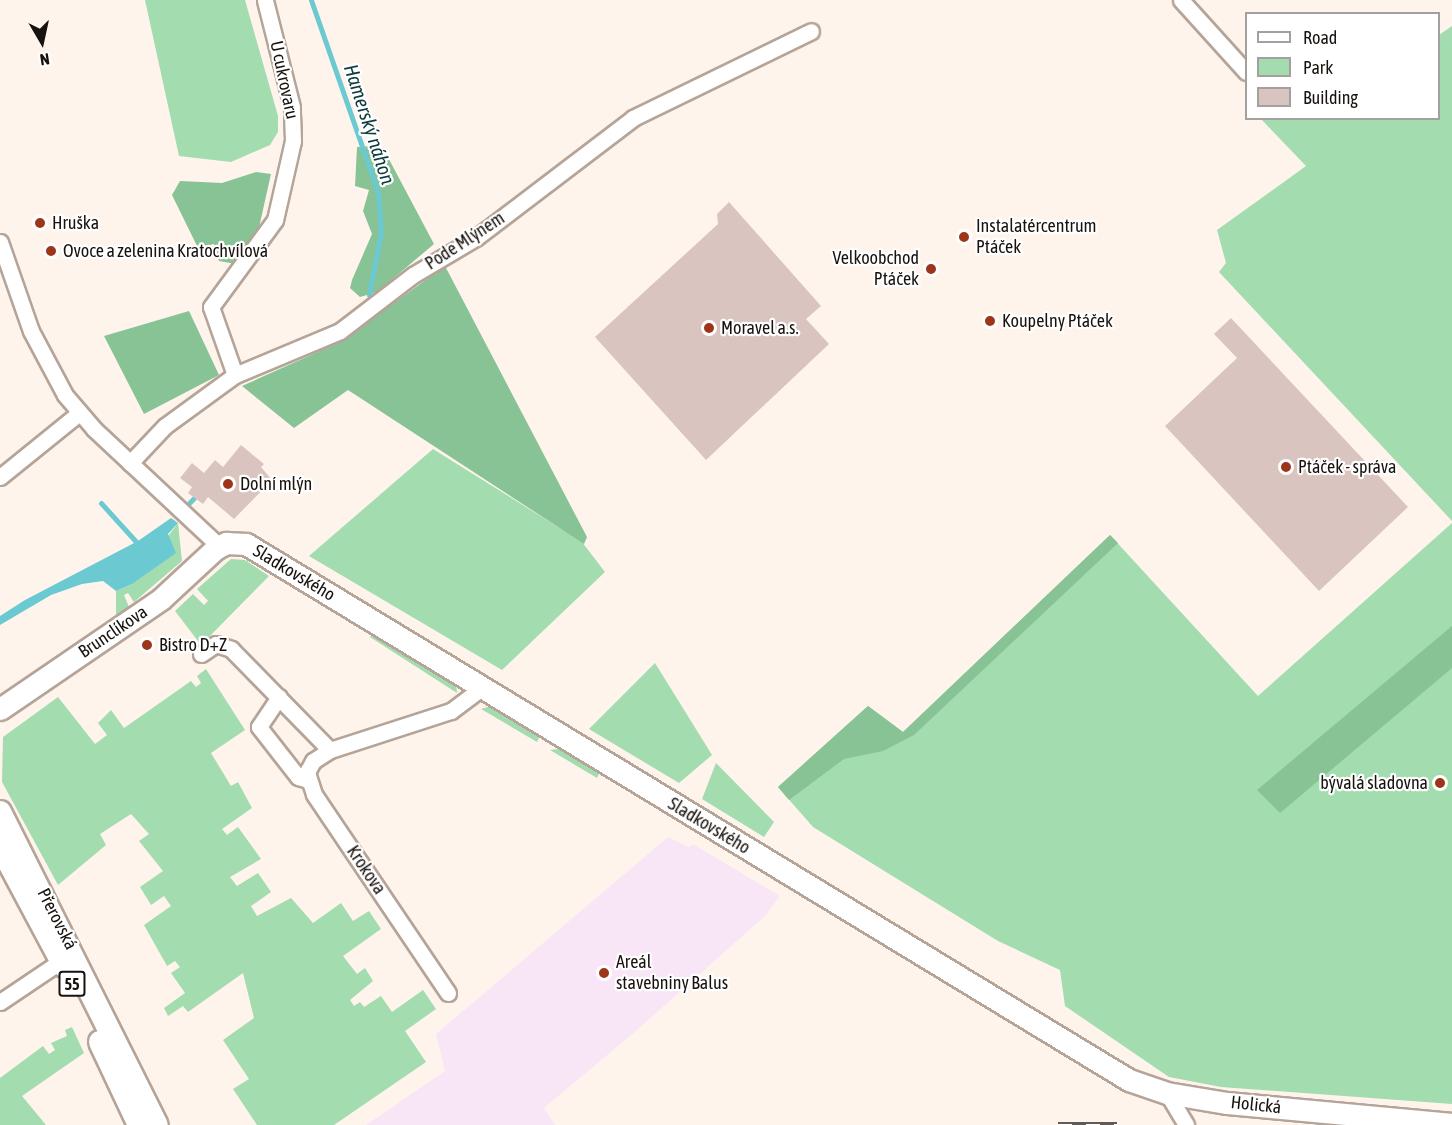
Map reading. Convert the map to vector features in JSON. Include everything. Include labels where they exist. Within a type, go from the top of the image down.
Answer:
[{"type":"main road","name":"Přerovská","points":[[0,812],[68,957],[139,1125]]},
{"type":"main road","name":"Přerovská","points":[[0,846],[68,957],[157,1125]]},
{"type":"street","name":"U cukrovaru","points":[[235,375],[212,320],[212,301],[272,226],[291,160],[292,107],[265,0]]},
{"type":"street","points":[[1181,0],[1245,71]]},
{"type":"street","name":"Pode Mlýnem","points":[[130,463],[165,426],[235,375],[340,332],[413,274],[477,237],[633,118],[810,31]]},
{"type":"street","points":[[0,243],[39,348],[79,413],[219,546]]},
{"type":"street","points":[[0,477],[79,413]]},
{"type":"street","name":"Sladkovského","points":[[219,546],[246,544],[1102,1066],[1167,1093]]},
{"type":"street","name":"Brunclíkova","points":[[0,709],[161,599],[219,546]]},
{"type":"street","points":[[201,654],[223,644],[330,750]]},
{"type":"street","points":[[308,780],[309,767],[330,750],[451,711],[482,688]]},
{"type":"street","name":"Krokova","points":[[279,697],[259,727],[298,777],[308,780],[448,993]]},
{"type":"street","points":[[0,1002],[68,957]]},
{"type":"street","points":[[1167,1093],[1186,1125]]},
{"type":"street","name":"Holická","points":[[1167,1093],[1452,1124]]},
{"type":"shaded area","name":"Areál stavebniny Balus","points":[[668,837],[689,847],[693,844],[780,896],[766,915],[636,1031],[544,1108],[555,1125],[366,1125],[445,1071],[436,1034]]},
{"type":"green space","points":[[145,0],[245,0],[278,116],[278,132],[270,145],[231,162],[179,156]]},
{"type":"green space","points":[[1452,26],[1452,521],[1219,272],[1226,263],[1217,230],[1306,166],[1262,120],[1440,120],[1440,34]]},
{"type":"green space","points":[[357,147],[383,148],[434,244],[377,292],[360,297],[350,288],[372,234],[363,211],[369,190],[355,186]]},
{"type":"green space","points":[[256,172],[271,174],[258,232],[236,264],[219,261],[214,244],[198,248],[172,195],[180,181],[222,183]]},
{"type":"green space","points":[[445,266],[587,537],[584,544],[348,390],[294,428],[242,386],[340,342]]},
{"type":"green space","points":[[189,311],[219,375],[144,414],[104,336]]},
{"type":"green space","points":[[433,449],[582,542],[605,572],[502,670],[309,556]]},
{"type":"green space","points":[[178,523],[182,561],[134,602],[128,593],[124,595],[129,607],[116,615],[116,591],[132,584]]},
{"type":"green space","points":[[1452,523],[1452,1104],[1221,1087],[1169,1077],[1065,1006],[1060,970],[998,941],[813,827],[778,787],[868,706],[903,732],[1110,535],[1258,696]]},
{"type":"green space","points":[[1110,535],[1118,543],[914,735],[883,751],[844,759],[789,800],[778,787],[868,706],[903,732]]},
{"type":"green space","points":[[231,559],[245,560],[269,576],[201,645],[175,611],[193,594],[204,605],[208,601],[197,589]]},
{"type":"green space","points":[[1452,626],[1452,668],[1280,813],[1257,790]]},
{"type":"green space","points":[[373,633],[456,682],[457,693],[370,637]]},
{"type":"green space","points":[[655,663],[712,755],[679,783],[589,729]]},
{"type":"green space","points":[[206,669],[245,730],[211,753],[231,786],[238,782],[252,808],[222,829],[227,835],[238,827],[261,859],[230,877],[237,886],[258,873],[271,892],[251,906],[257,916],[291,898],[313,923],[341,903],[353,921],[369,911],[381,929],[343,956],[357,974],[365,968],[373,981],[350,1000],[354,1006],[360,1002],[364,1007],[381,996],[392,1012],[423,990],[436,1009],[405,1031],[426,1062],[334,1125],[257,1125],[233,1089],[249,1079],[223,1040],[254,1018],[243,973],[188,1012],[183,1006],[168,1016],[164,1008],[185,993],[171,973],[180,967],[175,961],[167,966],[144,925],[171,906],[164,896],[151,905],[140,887],[163,871],[139,841],[149,834],[131,814],[100,834],[106,845],[58,885],[2,782],[3,737],[58,697],[95,744],[107,735],[98,723],[111,710],[124,728],[191,681],[196,687],[201,683],[197,676]]},
{"type":"green space","points":[[494,705],[541,734],[537,742],[481,709]]},
{"type":"green space","points":[[558,745],[601,770],[597,778],[550,750],[558,749]]},
{"type":"green space","points":[[716,763],[774,822],[764,837],[702,799]]},
{"type":"green space","points":[[72,1027],[84,1053],[22,1096],[46,1125],[0,1125],[0,1078],[43,1046],[49,1054],[55,1050],[51,1043],[67,1036],[65,1030]]},
{"type":"water","points":[[171,518],[178,523],[168,534],[176,553],[132,584],[116,591],[103,581],[82,584],[51,595],[0,625],[0,616],[25,600],[138,541]]},
{"type":"building","name":"Moravel a.s.","points":[[729,202],[821,306],[806,319],[829,344],[706,460],[595,337],[718,224],[717,214]]},
{"type":"building","name":"Ptáček - správa","points":[[1231,318],[1408,507],[1319,591],[1165,426],[1237,358],[1214,334]]},
{"type":"building","name":"Dolní mlýn","points":[[241,445],[264,464],[261,467],[272,480],[234,519],[208,497],[203,504],[188,493],[192,487],[180,478],[192,463],[204,473],[215,460],[223,467]]},
{"type":"waterway","name":"Hamerský náhon","points":[[311,0],[378,192],[381,232],[369,295]]},
{"type":"waterway","name":"Hamerský náhon","points":[[189,503],[194,498]]},
{"type":"waterway","points":[[101,503],[140,546]]},
{"type":"railway","points":[[1058,1125],[1117,1125]]},
{"type":"place","name":"Hruška","points":[[40,223]]},
{"type":"place","name":"Instalatércentrum Ptáček","points":[[964,237]]},
{"type":"place","name":"Ovoce a zelenina Kratochvílová","points":[[51,251]]},
{"type":"place","name":"Velkoobchod Ptáček","points":[[931,269]]},
{"type":"place","name":"Koupelny Ptáček","points":[[990,321]]},
{"type":"place","name":"Moravel a.s.","points":[[709,328]]},
{"type":"place","name":"Ptáček - správa","points":[[1286,467]]},
{"type":"place","name":"Dolní mlýn","points":[[228,484]]},
{"type":"place","name":"Bistro D+Z","points":[[147,645]]},
{"type":"place","name":"bývalá sladovna","points":[[1440,783]]},
{"type":"place","name":"Areál stavebniny Balus","points":[[604,973]]}]
